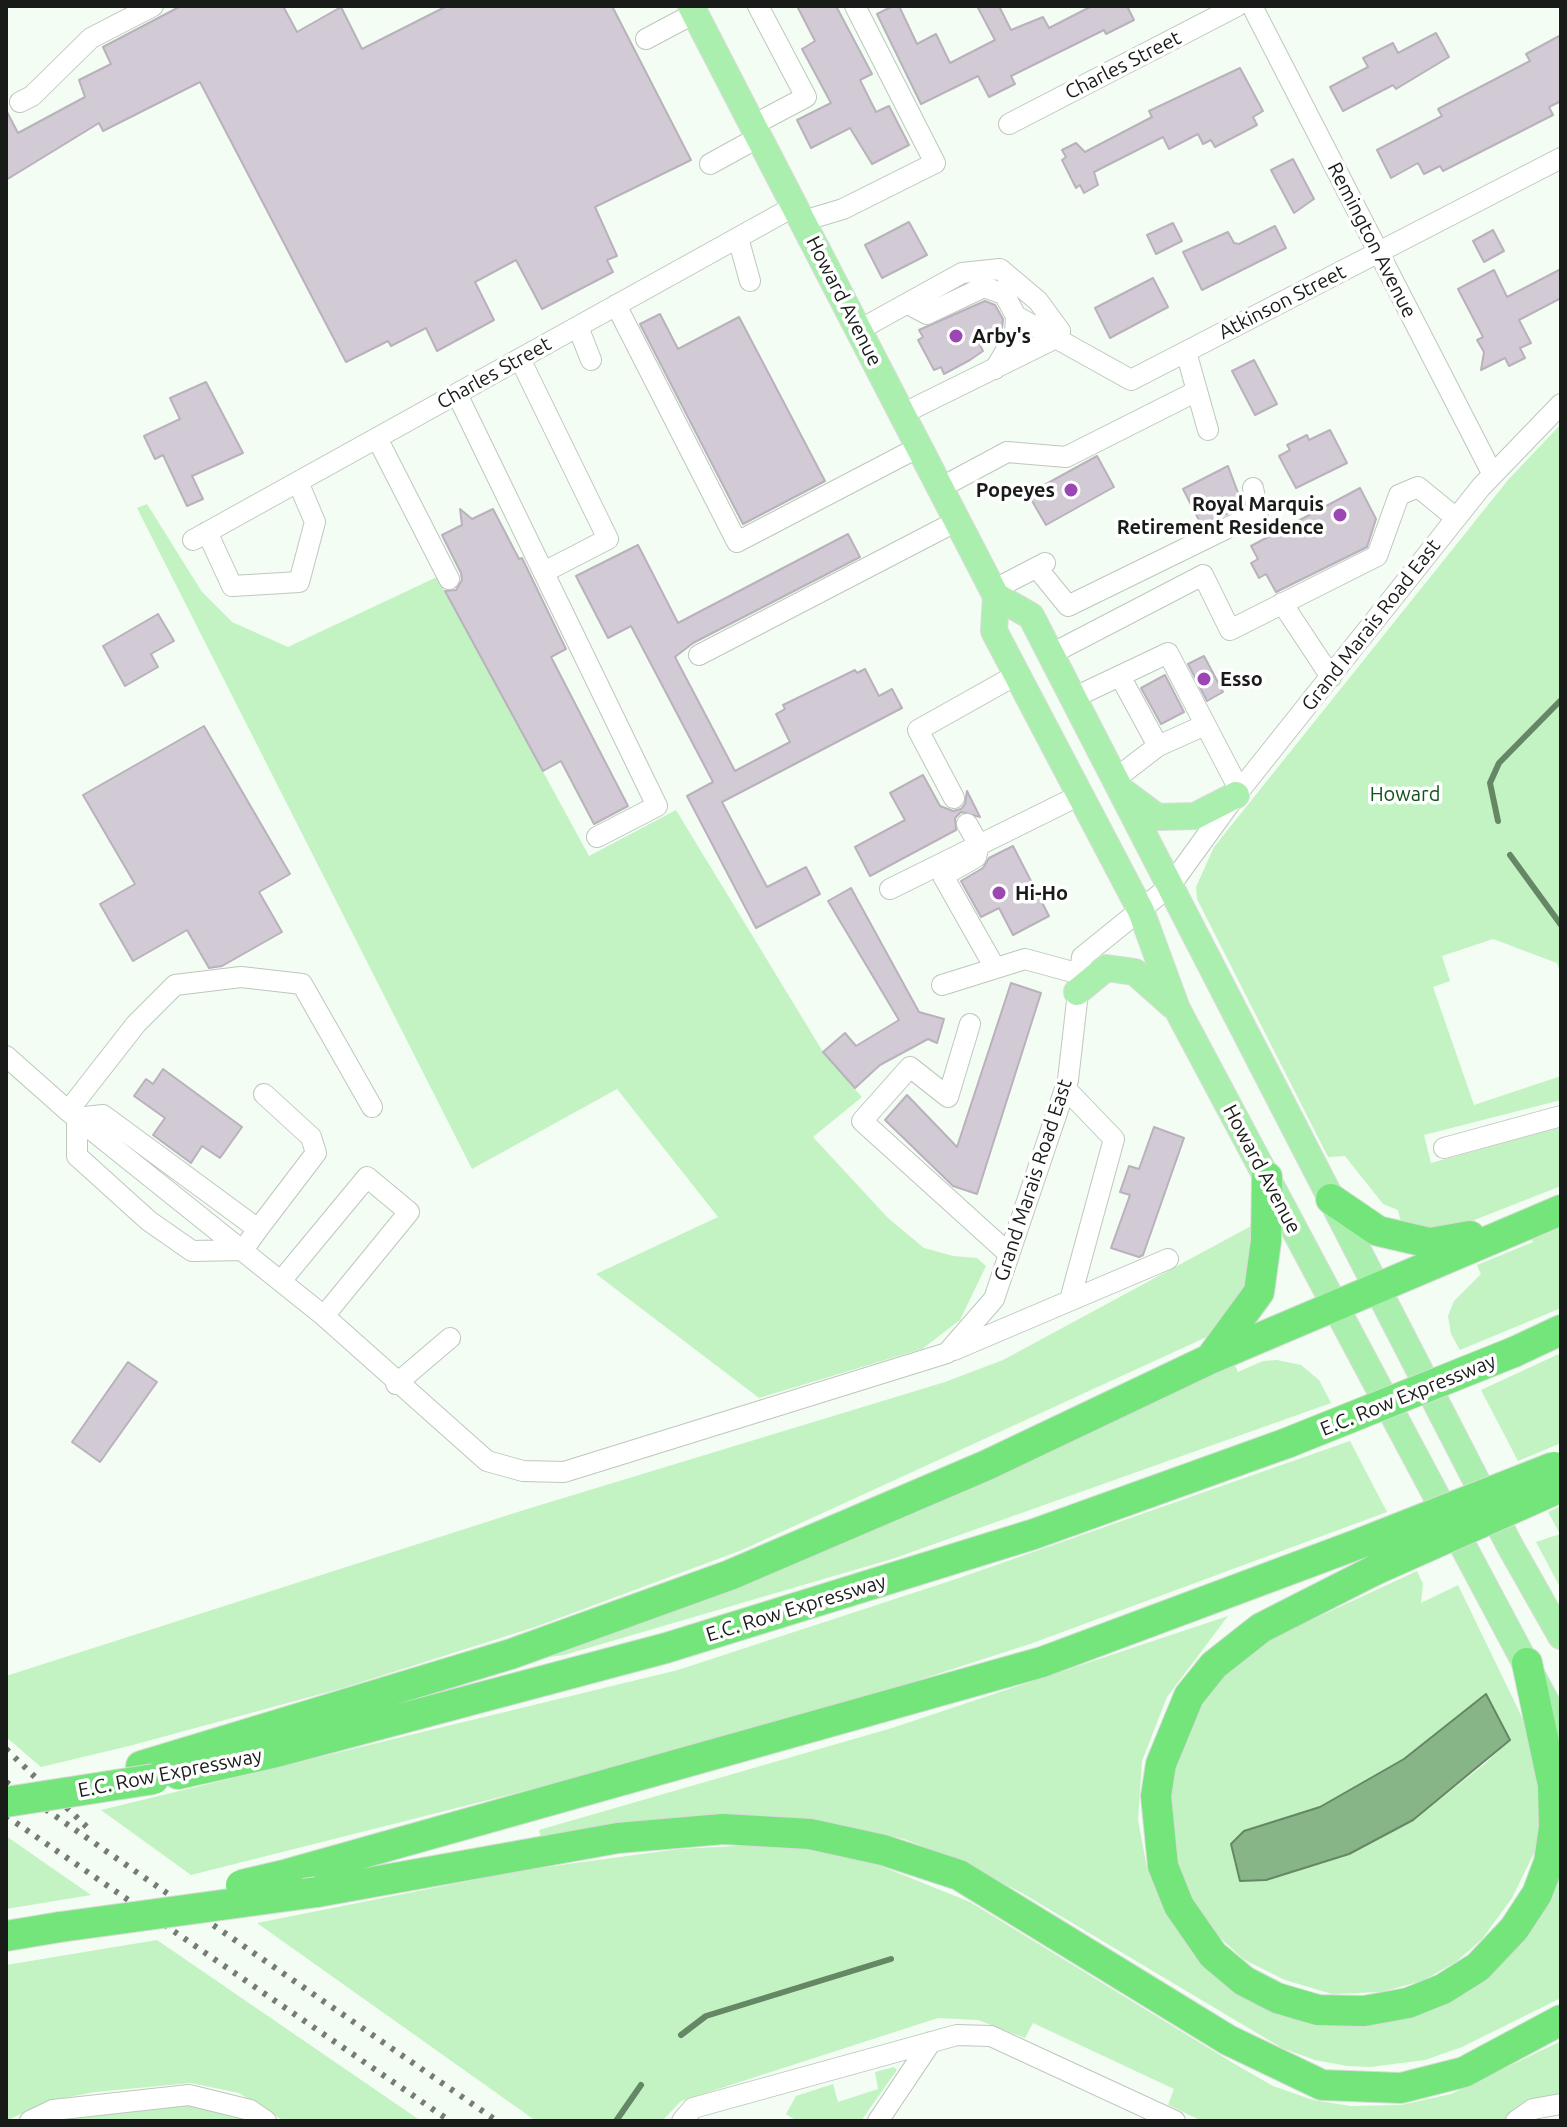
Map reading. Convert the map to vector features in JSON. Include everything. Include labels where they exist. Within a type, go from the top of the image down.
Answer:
[{"type":"highway","points":[[1210,1359],[1259,1292],[1266,1241],[1267,1177]]},
{"type":"highway","points":[[1331,1199],[1378,1231],[1430,1243],[1519,1227]]},
{"type":"highway","points":[[148,1772],[511,1654],[730,1575],[987,1465],[1210,1359],[1561,1210]]},
{"type":"highway","name":"E.C. Row Expressway","points":[[6,1802],[148,1772],[276,1752],[666,1648],[1034,1534],[1287,1443],[1514,1352],[1561,1330]]},
{"type":"highway","points":[[1527,1663],[1553,1785],[1554,1827],[1549,1862],[1537,1894],[1514,1929],[1478,1967],[1443,1989],[1408,2003],[1364,2011],[1318,2010],[1277,1998],[1244,1981],[1213,1955],[1179,1906],[1163,1866],[1156,1796],[1168,1741],[1189,1696],[1214,1665],[1261,1628],[1559,1472]]},
{"type":"highway","points":[[60,1927],[288,1874],[1042,1662],[1559,1472]]},
{"type":"highway","points":[[14,1935],[317,1892],[618,1838],[723,1829],[810,1834],[883,1850],[959,1875],[1228,2040],[1322,2085],[1401,2088],[1464,2072],[1561,2020]]},
{"type":"highway","points":[[1522,2039],[1561,2027]]},
{"type":"main road","name":"Howard Avenue","points":[[693,10],[994,593],[994,631],[1141,911],[1177,1009],[1561,1730]]},
{"type":"main road","points":[[994,593],[1031,616],[1510,1546],[1561,1636]]},
{"type":"main road","points":[[1118,784],[1157,817],[1195,816],[1238,793]]},
{"type":"main road","points":[[1078,983],[1106,968],[1135,972],[1177,1009]]},
{"type":"street","points":[[20,102],[32,96],[91,38],[153,6]]},
{"type":"street","points":[[710,164],[806,97],[758,6]]},
{"type":"street","name":"Charles Street","points":[[298,482],[315,522],[299,582],[232,586],[200,536],[738,238],[799,213],[843,209],[935,163],[855,6]]},
{"type":"street","name":"Charles Street","points":[[1009,124],[1237,6]]},
{"type":"street","name":"Remington Avenue","points":[[1252,6],[1492,473]]},
{"type":"street","points":[[646,39],[693,10]]},
{"type":"street","name":"Atkinson Street","points":[[1056,338],[1131,380],[1561,158]]},
{"type":"street","points":[[738,238],[750,281]]},
{"type":"street","points":[[859,330],[910,305],[962,273],[1000,269],[1038,301],[1060,331],[1056,338],[902,414]]},
{"type":"street","points":[[910,305],[927,314],[984,287],[1004,294],[1016,316],[1015,335],[995,369]]},
{"type":"street","points":[[616,305],[737,542],[919,447]]},
{"type":"street","points":[[1016,316],[1056,338]]},
{"type":"street","points":[[578,327],[591,360]]},
{"type":"street","points":[[1186,352],[1208,430]]},
{"type":"street","points":[[520,359],[608,539],[544,572]]},
{"type":"street","points":[[940,488],[1007,452],[1066,457],[1197,391]]},
{"type":"street","points":[[457,394],[657,806],[597,837]]},
{"type":"street","name":"Grand Marais Road East","points":[[947,1353],[994,1299],[1065,1088],[1082,957],[1170,886],[1238,793],[1492,473],[1561,404]]},
{"type":"street","points":[[377,438],[449,579]]},
{"type":"street","points":[[1051,654],[1203,575],[1230,630],[1377,556],[1399,495],[1418,487],[1456,518]]},
{"type":"street","points":[[994,593],[1041,566],[1068,606],[1258,513],[1253,488]]},
{"type":"street","points":[[699,655],[957,521]]},
{"type":"street","points":[[1282,603],[1331,677]]},
{"type":"street","points":[[1073,698],[1168,653],[1238,793]]},
{"type":"street","points":[[954,798],[918,730],[1016,675]]},
{"type":"street","points":[[1120,676],[1158,746]]},
{"type":"street","points":[[1118,784],[1158,746],[1205,725]]},
{"type":"street","points":[[890,889],[1080,795]]},
{"type":"street","points":[[967,824],[979,845],[976,857],[943,876],[995,968]]},
{"type":"street","points":[[942,985],[1025,959],[1078,983]]},
{"type":"street","points":[[243,1250],[192,1251],[149,1221],[77,1156],[73,1114],[136,1024],[175,985],[241,977],[302,984],[372,1107]]},
{"type":"street","points":[[970,1024],[948,1097],[910,1067],[862,1121],[1009,1254]]},
{"type":"street","points":[[6,1056],[73,1114],[324,1316],[396,1384],[487,1461],[523,1471],[564,1472],[947,1353],[1168,1259]]},
{"type":"street","points":[[1065,1088],[1114,1139],[1070,1300]]},
{"type":"street","points":[[243,1250],[316,1153],[311,1137],[264,1094]]},
{"type":"street","points":[[73,1114],[103,1115],[258,1229]]},
{"type":"street","points":[[1444,1148],[1561,1116]]},
{"type":"street","points":[[281,1281],[367,1177],[409,1212],[324,1316]]},
{"type":"street","points":[[396,1384],[450,1338]]},
{"type":"street","points":[[682,2121],[693,2108],[957,2035],[991,2036],[1175,2121]]},
{"type":"street","points":[[878,2121],[931,2042]]},
{"type":"street","points":[[30,2121],[53,2110],[189,2095],[250,2110],[266,2121]]},
{"type":"street","points":[[1516,2121],[1533,2109],[1561,2104]]},
{"type":"green space","name":"Howard","points":[[1561,424],[1561,974],[1557,963],[1493,939],[1442,956],[1450,981],[1433,987],[1474,1105],[1561,1076],[1561,1100],[1424,1135],[1431,1163],[1561,1127],[1561,1186],[1449,1230],[1426,1233],[1401,1222],[1398,1210],[1383,1204],[1345,1156],[1328,1157],[1197,899],[1196,887],[1214,847],[1508,480]]},
{"type":"green space","points":[[147,504],[202,592],[232,622],[288,647],[437,577],[589,856],[676,810],[823,1052],[862,1097],[813,1137],[888,1218],[924,1248],[953,1256],[977,1258],[986,1266],[960,1320],[922,1349],[759,1398],[596,1274],[718,1217],[617,1089],[472,1169],[137,508]]},
{"type":"green space","points":[[1561,1224],[1561,1308],[1460,1350],[1451,1334],[1448,1316],[1454,1301],[1481,1274],[1477,1265],[1533,1242],[1530,1237]]},
{"type":"green space","points":[[1253,1225],[1252,1267],[1242,1299],[1211,1335],[742,1550],[538,1626],[343,1688],[129,1746],[41,1767],[6,1737],[6,1676],[524,1510],[945,1382],[1003,1360]]},
{"type":"green space","points":[[1561,1353],[1561,1443],[1518,1461],[1481,1390]]},
{"type":"green space","points":[[1277,1360],[1301,1365],[1319,1380],[1331,1403],[892,1559],[564,1655],[527,1660],[1233,1361],[1238,1372],[1263,1361]]},
{"type":"green space","points":[[1350,1441],[1387,1512],[1030,1644],[758,1732],[191,1875],[101,1810],[678,1670],[959,1578]]},
{"type":"green space","points":[[1561,1506],[1561,1589],[1536,1542],[1560,1534],[1548,1512]]},
{"type":"green space","points":[[1417,1571],[1423,1584],[1421,1603],[1458,1585],[1534,1742],[1541,1793],[1538,1845],[1512,1898],[1482,1939],[1456,1962],[1422,1981],[1381,1992],[1332,1994],[1285,1980],[1243,1959],[1212,1930],[1187,1892],[1173,1855],[1167,1808],[1173,1760],[1197,1706],[1233,1667],[1264,1642]],"holes":[[[1486,1694],[1509,1740],[1486,1763],[1413,1820],[1349,1854],[1266,1880],[1244,1831],[1320,1807],[1404,1759]]]},
{"type":"green space","points":[[1228,1616],[1167,1697],[1142,1761],[1138,1820],[1147,1868],[1167,1914],[1202,1963],[1342,2021],[1498,1962],[1561,1822],[1561,1998],[1462,2047],[1425,2060],[1370,2067],[1347,2066],[1315,2060],[1282,2048],[1022,1893],[957,1860],[904,1839],[813,1819],[751,1815],[671,1820],[541,1838],[539,1830],[892,1728]]},
{"type":"green space","points":[[6,1836],[91,1895],[6,1909]]},
{"type":"green space","points":[[774,1844],[856,1856],[970,1902],[1233,2063],[1273,2086],[1313,2100],[1351,2106],[1401,2105],[1451,2094],[1561,2041],[1561,2097],[1507,2121],[1202,2121],[1168,2105],[1174,2089],[1033,2023],[1025,2038],[978,2020],[938,2018],[681,2101],[662,2121],[536,2121],[257,1923],[524,1870],[679,1849]]},
{"type":"green space","points":[[157,1940],[421,2121],[284,2121],[239,2093],[191,2083],[95,2092],[48,2101],[6,2121],[6,1965]]},
{"type":"green space","points":[[894,2067],[897,2070],[861,2121],[797,2121],[786,2114],[796,2096],[833,2084],[838,2102],[878,2089],[875,2072]]},
{"type":"green space","points":[[182,2103],[223,2110],[244,2121],[55,2121]]},
{"type":"shaded area","points":[[1486,1694],[1510,1740],[1413,1820],[1349,1854],[1266,1880],[1240,1881],[1231,1844],[1244,1831],[1320,1807],[1404,1759]]},
{"type":"building","points":[[181,6],[283,6],[297,32],[341,7],[362,49],[447,6],[612,6],[691,160],[595,207],[617,256],[607,260],[613,272],[542,309],[516,260],[475,282],[494,320],[437,351],[426,328],[391,346],[388,341],[346,362],[200,82],[103,131],[99,123],[6,180],[6,110],[18,133],[85,97],[79,80],[111,64],[103,47]]},
{"type":"building","points":[[797,6],[836,6],[872,74],[860,80],[876,112],[889,106],[909,145],[872,164],[850,128],[811,148],[797,120],[831,103],[802,49],[815,41]]},
{"type":"building","points":[[899,6],[917,44],[936,34],[950,63],[995,40],[977,6],[999,6],[1011,30],[1043,17],[1049,28],[1092,6],[1127,6],[1134,20],[1106,34],[1104,30],[1011,76],[1015,84],[989,97],[978,76],[921,104],[877,14]]},
{"type":"building","points":[[1436,33],[1449,57],[1396,89],[1393,85],[1343,111],[1330,87],[1368,67],[1363,58],[1393,43],[1398,53]]},
{"type":"building","points":[[1561,35],[1561,101],[1549,107],[1553,115],[1443,171],[1440,166],[1424,174],[1418,163],[1391,178],[1377,150],[1442,116],[1438,109],[1530,61],[1526,54]]},
{"type":"building","points":[[1240,68],[1263,111],[1253,117],[1257,125],[1215,147],[1211,140],[1203,144],[1198,134],[1169,149],[1163,137],[1094,172],[1098,185],[1084,193],[1080,185],[1076,188],[1062,160],[1066,157],[1062,150],[1076,143],[1085,152],[1152,117],[1149,111]]},
{"type":"building","points":[[1293,159],[1314,199],[1294,213],[1271,170]]},
{"type":"building","points":[[909,222],[927,255],[882,278],[865,245]]},
{"type":"building","points":[[1173,223],[1182,241],[1156,254],[1147,235]]},
{"type":"building","points":[[1275,226],[1286,248],[1202,290],[1183,252],[1228,232],[1234,243],[1239,244]]},
{"type":"building","points":[[1493,230],[1504,251],[1484,262],[1473,241]]},
{"type":"building","points":[[1561,269],[1561,298],[1519,320],[1531,343],[1520,348],[1525,358],[1509,366],[1505,358],[1481,370],[1484,352],[1477,340],[1483,337],[1458,289],[1494,270],[1507,297]]},
{"type":"building","points":[[1153,278],[1168,307],[1110,338],[1095,308]]},
{"type":"building","name":"Arby's","points":[[985,301],[995,305],[1003,319],[1002,329],[978,341],[983,351],[970,360],[944,374],[941,367],[934,370],[918,340],[923,337],[919,330]]},
{"type":"building","points":[[660,314],[678,349],[739,317],[825,481],[743,524],[640,324]]},
{"type":"building","points":[[1254,360],[1277,404],[1255,415],[1232,371]]},
{"type":"building","points":[[206,382],[243,453],[192,476],[203,499],[187,506],[163,455],[155,459],[144,436],[180,419],[170,398]]},
{"type":"building","points":[[1330,430],[1347,463],[1296,488],[1279,456],[1290,450],[1287,445],[1307,435],[1309,440]]},
{"type":"building","name":"Popeyes","points":[[1097,456],[1114,487],[1046,525],[1028,494]]},
{"type":"building","points":[[1228,466],[1243,506],[1202,526],[1183,489]]},
{"type":"building","name":"Royal Marquis Retirement Residence","points":[[1360,488],[1376,519],[1367,547],[1276,592],[1266,574],[1259,578],[1251,563],[1258,559],[1251,546]]},
{"type":"building","points":[[460,509],[472,519],[493,509],[519,559],[522,558],[566,649],[551,657],[628,806],[594,824],[561,761],[543,771],[445,591],[456,590],[462,580],[442,535],[462,525]]},
{"type":"building","points":[[848,534],[860,557],[693,643],[675,657],[735,771],[790,742],[776,714],[785,709],[783,705],[855,670],[857,673],[865,669],[879,696],[892,689],[902,708],[722,802],[767,887],[806,867],[820,894],[756,928],[687,796],[713,782],[631,626],[608,638],[576,576],[638,545],[678,623]]},
{"type":"building","points":[[158,614],[174,641],[151,654],[158,667],[125,686],[103,646]]},
{"type":"building","name":"Esso","points":[[1204,656],[1223,692],[1207,701],[1188,664]]},
{"type":"building","points":[[1165,675],[1184,712],[1161,724],[1141,688]]},
{"type":"building","points":[[204,726],[290,874],[259,892],[282,932],[222,966],[209,968],[187,930],[133,961],[100,904],[135,884],[83,795]]},
{"type":"building","points":[[923,775],[940,806],[953,811],[961,809],[967,791],[980,817],[961,812],[955,818],[956,830],[870,876],[855,847],[905,820],[890,793]]},
{"type":"building","name":"Hi-Ho","points":[[1013,846],[1049,916],[1013,935],[999,908],[981,917],[961,881],[983,868],[989,858]]},
{"type":"building","points":[[851,888],[919,1012],[944,1019],[937,1043],[928,1039],[880,1065],[855,1088],[823,1052],[845,1033],[856,1046],[899,1020],[828,901]]},
{"type":"building","points":[[1011,983],[1041,993],[977,1194],[953,1186],[885,1120],[907,1095],[957,1147]]},
{"type":"building","points":[[163,1069],[242,1127],[220,1158],[202,1146],[191,1163],[153,1135],[165,1118],[134,1096],[146,1079],[153,1084]]},
{"type":"building","points":[[1154,1127],[1184,1138],[1143,1255],[1139,1257],[1111,1248],[1130,1195],[1120,1192],[1129,1166],[1139,1169]]},
{"type":"building","points":[[128,1362],[157,1382],[100,1462],[72,1442]]},
{"type":"waterway","points":[[1498,821],[1490,783],[1499,763],[1561,700]]},
{"type":"waterway","points":[[1510,855],[1561,925]]},
{"type":"waterway","points":[[681,2035],[706,2016],[891,1959]]},
{"type":"waterway","points":[[616,2121],[641,2085]]},
{"type":"railway","points":[[6,1749],[92,1832]]},
{"type":"railway","points":[[6,1782],[497,2121]]},
{"type":"railway","points":[[6,1816],[450,2121]]},
{"type":"place","name":"Arby's","points":[[956,336]]},
{"type":"place","name":"Popeyes","points":[[1071,490]]},
{"type":"place","name":"Royal Marquis Retirement Residence","points":[[1340,515]]},
{"type":"place","name":"Esso","points":[[1204,679]]},
{"type":"place","name":"Hi-Ho","points":[[999,893]]}]
